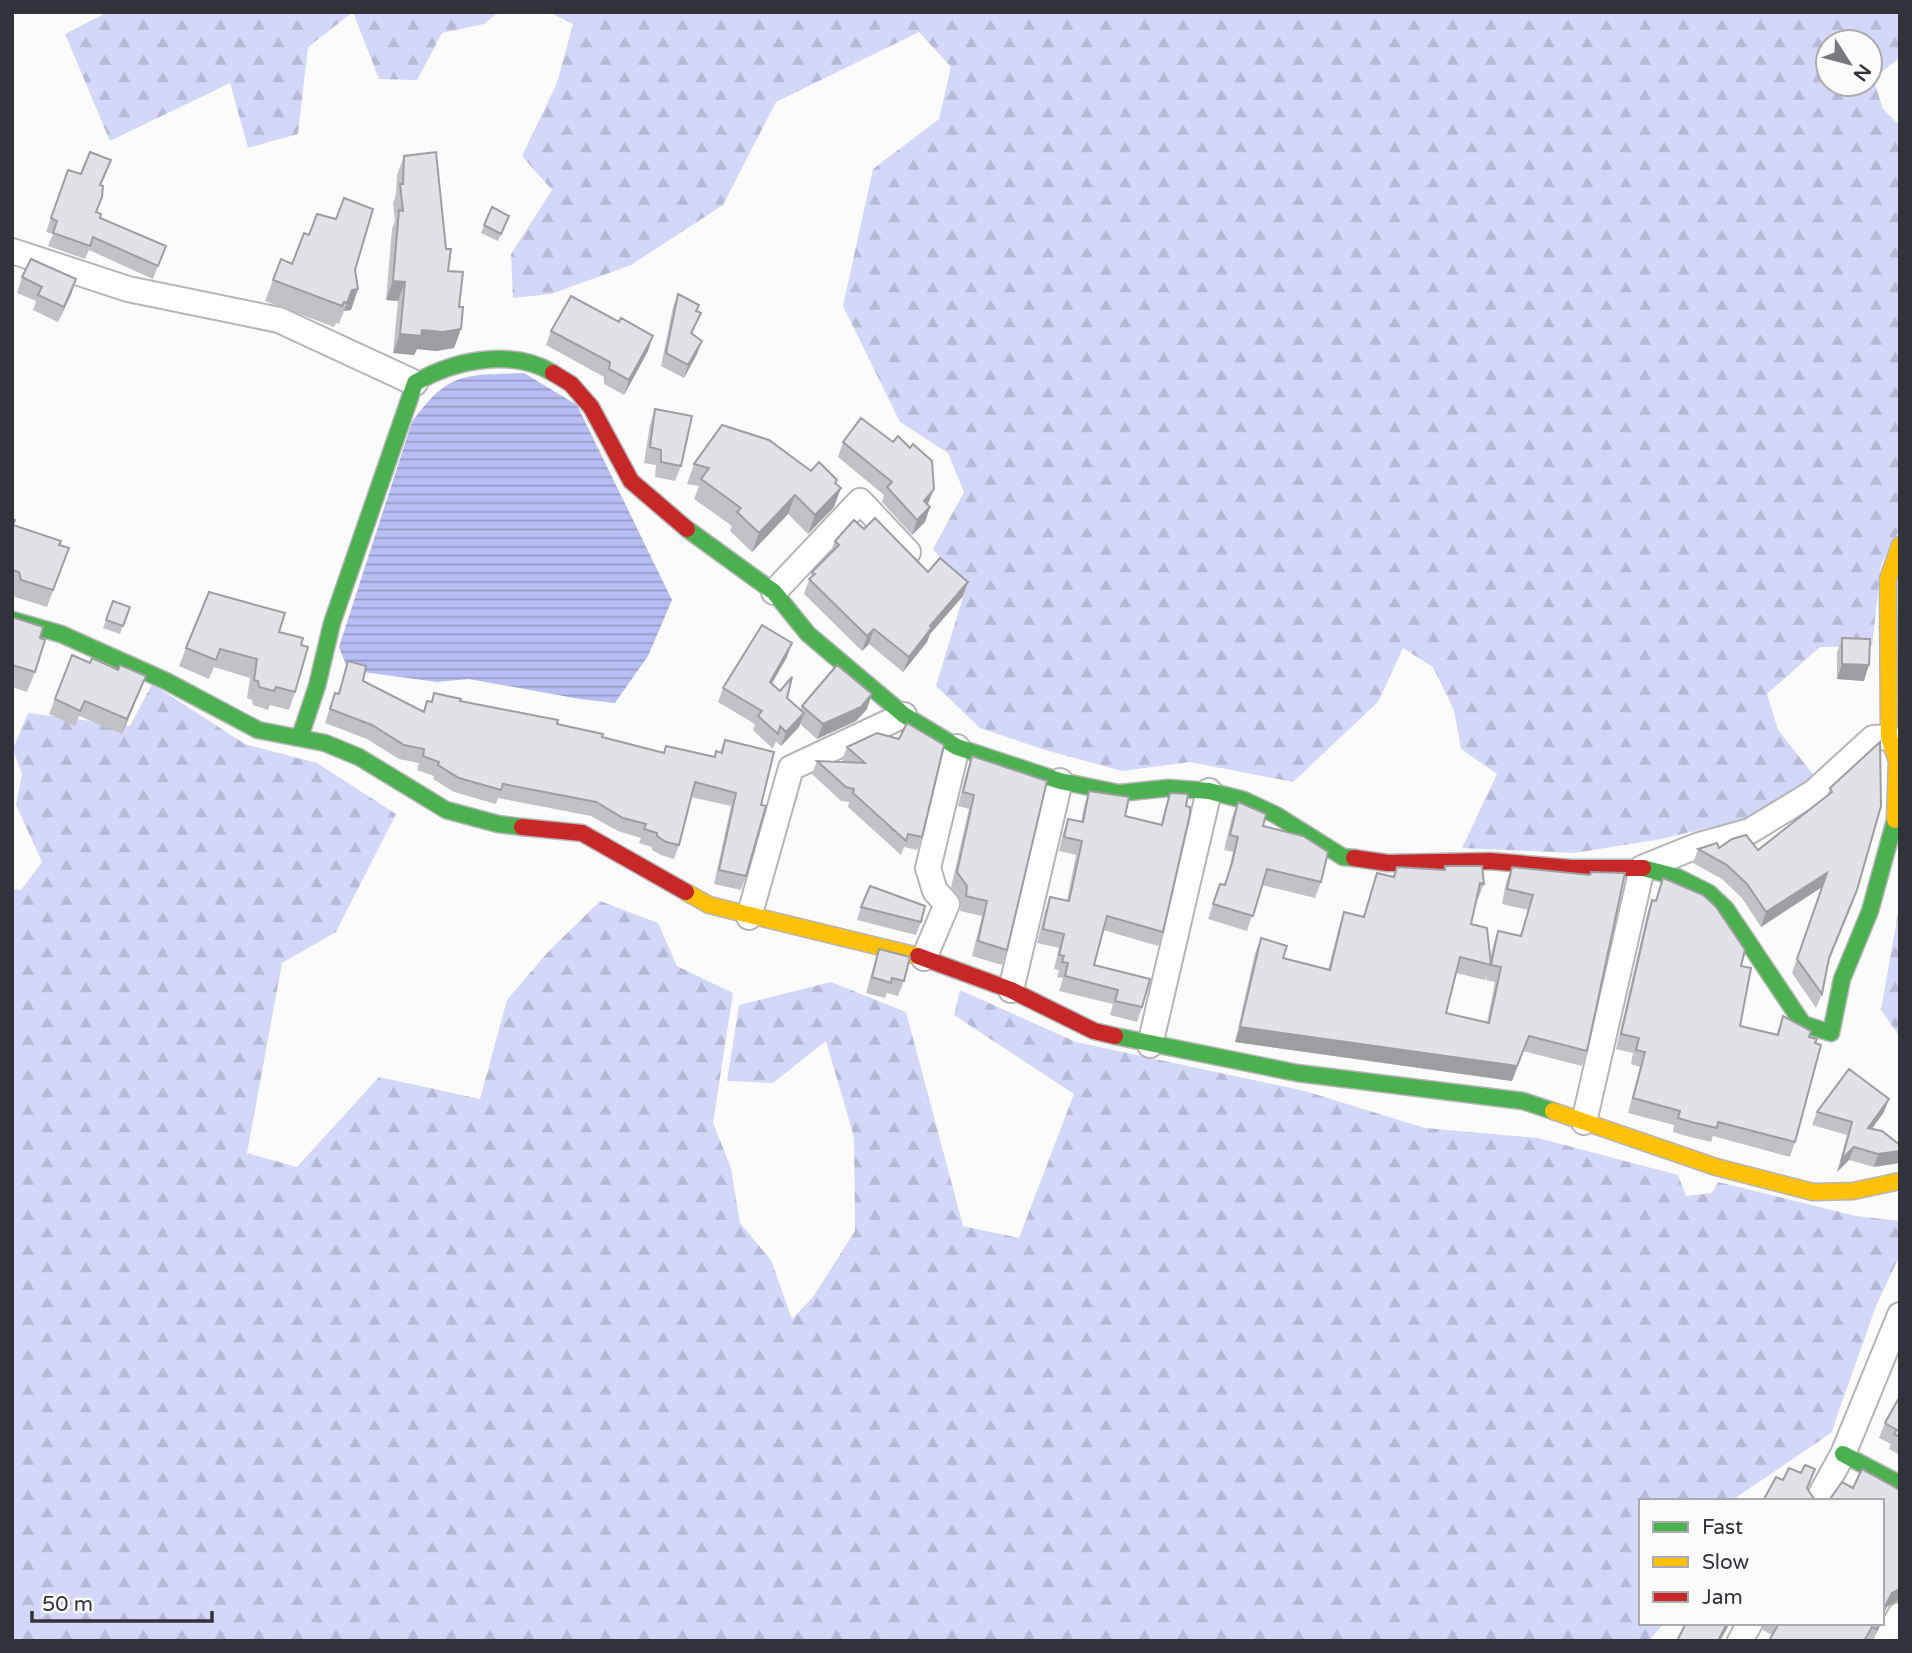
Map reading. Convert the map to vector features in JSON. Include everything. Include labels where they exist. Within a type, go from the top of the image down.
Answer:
[{"type":"street","points":[[12,251],[128,289],[279,320],[415,383]]},
{"type":"street","points":[[300,737],[317,686],[332,623],[415,383],[436,371],[498,358],[537,363],[571,384],[591,407],[631,481],[674,519],[774,592],[808,634],[904,715],[957,747],[1060,781],[1119,793],[1168,788],[1209,791],[1244,800],[1276,815],[1343,857],[1388,863],[1490,861],[1571,868],[1642,868],[1677,877],[1709,893],[1726,909],[1802,1024],[1831,1033],[1842,979],[1870,911],[1895,823],[1897,761],[1889,737],[1888,579],[1900,545]]},
{"type":"street","points":[[774,592],[860,501],[908,552]]},
{"type":"street","points":[[12,620],[85,644],[166,681],[258,730],[326,743],[359,757],[446,810],[498,824],[582,833],[709,905],[925,958],[1011,990],[1094,1031],[1150,1045],[1297,1073],[1441,1093],[1523,1101],[1716,1167],[1813,1192],[1853,1191],[1900,1181]]},
{"type":"street","points":[[749,916],[791,768],[904,715]]},
{"type":"street","points":[[1642,868],[1699,845],[1750,831],[1814,792],[1873,738],[1889,737]]},
{"type":"street","points":[[925,958],[947,904],[935,891],[928,867],[957,747]]},
{"type":"street","points":[[1011,990],[1060,781]]},
{"type":"street","points":[[1150,1045],[1209,791]]},
{"type":"street","points":[[1584,1122],[1642,868]]},
{"type":"street","points":[[1818,1499],[1843,1454],[1900,1315]]},
{"type":"street","points":[[1843,1454],[1900,1484]]},
{"type":"street","points":[[1886,1641],[1900,1615]]},
{"type":"street","points":[[1740,1641],[1748,1625]]},
{"type":"green space","points":[[108,12],[353,12],[308,47],[298,134],[248,148],[230,83],[110,141],[65,34]]},
{"type":"green space","points":[[353,12],[499,12],[484,24],[442,33],[417,80],[379,79]]},
{"type":"green space","points":[[549,12],[1900,12],[1900,58],[1884,70],[1884,28],[1814,28],[1814,98],[1879,98],[1883,109],[1900,126],[1900,529],[1881,565],[1872,646],[1820,647],[1767,694],[1778,730],[1816,778],[1741,820],[1661,839],[1574,853],[1462,848],[1497,774],[1461,749],[1454,710],[1433,667],[1403,648],[1378,702],[1293,782],[1190,762],[1122,771],[1045,750],[980,728],[936,686],[966,587],[933,549],[964,492],[948,453],[900,422],[843,306],[873,169],[939,119],[951,67],[919,32],[776,102],[723,205],[631,265],[551,294],[513,298],[511,254],[552,190],[522,156],[557,83],[573,24]]},
{"type":"green space","points":[[152,684],[245,744],[317,763],[396,814],[336,932],[282,963],[247,1153],[297,1167],[379,1077],[480,1099],[507,1000],[548,952],[600,901],[658,923],[677,966],[733,993],[713,1123],[731,1168],[740,1223],[771,1260],[792,1319],[813,1297],[855,1231],[854,1137],[826,1041],[773,1083],[727,1081],[739,1005],[831,982],[906,1012],[963,1226],[1019,1238],[1074,1094],[954,1015],[960,990],[1076,1042],[1305,1091],[1425,1128],[1538,1138],[1678,1175],[1686,1196],[1712,1193],[1718,1182],[1856,1216],[1900,1221],[1900,1255],[1876,1306],[1831,1433],[1734,1499],[1639,1499],[1639,1625],[1662,1625],[1649,1641],[12,1641],[12,889],[21,890],[42,862],[16,805],[22,774],[13,749],[28,713],[130,726]]},
{"type":"green space","points":[[1900,902],[1900,1037],[1881,1010]]},
{"type":"shaded area","points":[[524,373],[577,405],[672,600],[648,656],[615,703],[469,679],[437,682],[348,670],[339,647],[412,422],[425,405],[448,384],[472,376]]},
{"type":"building","points":[[90,152],[111,160],[100,185],[103,186],[102,197],[96,212],[101,214],[100,218],[166,246],[158,266],[93,237],[90,246],[53,233],[57,221],[51,218],[68,170],[81,174]]},
{"type":"building","points":[[436,152],[446,249],[451,249],[448,271],[463,272],[459,307],[463,307],[461,329],[443,332],[422,330],[421,336],[400,334],[405,282],[393,281],[399,210],[403,211],[400,184],[403,184],[404,156]]},
{"type":"building","points":[[344,198],[373,209],[355,270],[358,289],[352,290],[347,303],[344,302],[342,306],[273,280],[281,259],[292,264],[304,233],[309,235],[317,214],[336,219]]},
{"type":"building","points":[[492,207],[509,216],[501,234],[484,225]]},
{"type":"building","points":[[31,259],[76,279],[64,307],[38,295],[42,287],[22,277]]},
{"type":"building","points":[[678,294],[699,305],[696,311],[701,313],[691,333],[702,341],[688,365],[666,353]]},
{"type":"building","points":[[571,296],[619,322],[621,318],[653,336],[629,380],[609,369],[610,362],[551,331]]},
{"type":"building","points":[[655,409],[692,416],[681,466],[661,462],[661,450],[650,447]]},
{"type":"building","points":[[861,418],[893,442],[898,436],[910,448],[913,444],[932,461],[934,489],[924,501],[930,507],[917,520],[887,487],[892,482],[843,442]]},
{"type":"building","points":[[722,425],[769,440],[811,471],[819,462],[837,480],[835,483],[841,488],[815,515],[795,495],[759,533],[737,512],[741,508],[701,479],[709,468],[694,464]]},
{"type":"building","points":[[875,518],[928,572],[940,558],[968,582],[930,626],[932,627],[909,657],[874,629],[867,636],[809,579],[815,574],[812,572],[839,545],[835,541],[854,520],[864,529]]},
{"type":"building","points":[[12,519],[15,520],[13,525],[61,541],[59,545],[69,548],[53,590],[21,580],[19,572],[12,570]]},
{"type":"building","points":[[209,592],[285,613],[279,632],[303,638],[301,645],[308,647],[295,692],[276,687],[274,691],[259,687],[258,681],[254,680],[257,659],[220,649],[216,660],[186,648]]},
{"type":"building","points":[[113,601],[130,607],[123,626],[106,620]]},
{"type":"building","points":[[12,617],[43,627],[40,638],[45,640],[35,672],[12,665]]},
{"type":"building","points":[[762,625],[792,643],[770,682],[780,691],[792,677],[787,698],[804,713],[786,732],[780,726],[778,734],[758,716],[762,711],[723,688]]},
{"type":"building","points":[[1842,638],[1870,639],[1869,665],[1842,664]]},
{"type":"building","points":[[72,655],[90,663],[92,658],[118,670],[120,665],[146,676],[127,719],[85,701],[80,711],[55,699]]},
{"type":"building","points":[[348,661],[366,666],[363,681],[424,712],[427,701],[432,702],[434,693],[461,699],[460,701],[558,720],[557,724],[603,734],[602,737],[664,753],[666,746],[715,757],[716,751],[722,753],[725,740],[774,752],[761,805],[766,806],[746,876],[719,870],[736,793],[695,782],[679,845],[666,842],[657,836],[657,833],[644,829],[646,824],[623,818],[596,802],[503,784],[501,790],[459,778],[438,765],[439,762],[423,756],[424,749],[404,745],[372,725],[330,709],[335,693],[339,694]]},
{"type":"building","points":[[837,665],[872,694],[861,707],[823,724],[802,706]]},
{"type":"building","points":[[907,723],[944,745],[922,837],[908,834],[906,841],[853,793],[854,789],[846,787],[817,761],[865,763],[847,747],[877,733],[899,739]]},
{"type":"building","points":[[1880,742],[1881,806],[1857,890],[1829,958],[1822,994],[1797,959],[1827,873],[1766,912],[1747,884],[1727,865],[1698,849],[1717,843],[1719,848],[1732,839],[1746,835],[1758,850],[1832,792],[1830,788]]},
{"type":"building","points":[[972,756],[1047,781],[1007,950],[978,941],[987,901],[966,896],[967,886],[957,872],[974,795],[963,792]]},
{"type":"building","points":[[1089,791],[1129,797],[1125,816],[1162,825],[1170,793],[1188,794],[1186,806],[1190,807],[1190,814],[1163,932],[1107,916],[1094,965],[1150,979],[1142,1007],[1115,1001],[1118,990],[1065,976],[1068,963],[1062,962],[1064,956],[1059,955],[1064,934],[1043,929],[1050,897],[1069,901],[1082,841],[1064,837],[1068,819],[1083,822]]},
{"type":"building","points":[[1238,802],[1266,814],[1263,826],[1303,836],[1328,852],[1321,882],[1267,869],[1253,916],[1213,904],[1220,884],[1225,885],[1232,863],[1238,837],[1230,835]]},
{"type":"building","points":[[1445,866],[1482,866],[1484,884],[1480,883],[1471,924],[1487,928],[1491,965],[1498,931],[1521,936],[1533,895],[1507,889],[1512,867],[1590,875],[1591,872],[1625,873],[1587,1051],[1529,1036],[1517,1066],[1240,1027],[1261,938],[1287,946],[1283,958],[1330,970],[1344,912],[1364,917],[1377,873],[1394,877],[1397,867],[1445,870]],"holes":[[[1460,957],[1501,967],[1489,1023],[1446,1013]]]},
{"type":"building","points":[[1663,878],[1703,895],[1716,907],[1745,950],[1741,966],[1751,968],[1740,1026],[1778,1035],[1783,1016],[1811,1031],[1809,1037],[1817,1039],[1815,1043],[1821,1045],[1795,1142],[1718,1122],[1717,1128],[1691,1122],[1678,1118],[1680,1111],[1633,1098],[1645,1052],[1636,1050],[1639,1038],[1621,1034],[1652,900],[1656,901]]},
{"type":"building","points":[[870,886],[925,906],[921,922],[861,907]]},
{"type":"building","points":[[879,949],[910,957],[904,981],[892,978],[891,983],[872,977]]},
{"type":"building","points":[[1849,1069],[1889,1099],[1868,1128],[1882,1131],[1900,1145],[1900,1151],[1878,1154],[1854,1147],[1842,1159],[1852,1122],[1817,1112]]},
{"type":"building","points":[[1900,1396],[1900,1437],[1894,1434],[1897,1430],[1885,1423]]},
{"type":"building","points":[[1805,1465],[1815,1469],[1807,1488],[1814,1499],[1764,1499],[1776,1477],[1783,1480],[1789,1468],[1801,1473]]},
{"type":"building","points":[[1862,1469],[1900,1490],[1900,1589],[1892,1593],[1884,1608],[1884,1499],[1830,1499],[1842,1482],[1853,1488]]},
{"type":"building","points":[[1685,1625],[1726,1625],[1718,1641],[1677,1641]]},
{"type":"building","points":[[1778,1625],[1878,1625],[1877,1629],[1872,1627],[1864,1641],[1769,1641]]},
{"type":"traffic: fast","points":[[300,737],[317,686],[332,623],[415,383],[447,368],[483,360],[520,361],[553,373]]},
{"type":"traffic: fast","points":[[687,529],[774,592],[808,634],[904,715],[957,747],[1060,781],[1119,793],[1168,788],[1209,791],[1244,800],[1276,815],[1343,857],[1354,858]]},
{"type":"traffic: fast","points":[[12,620],[61,634],[166,681],[258,730],[325,743],[359,757],[446,810],[498,824],[522,827]]},
{"type":"traffic: fast","points":[[1643,868],[1677,877],[1709,893],[1726,909],[1803,1024],[1831,1033],[1842,979],[1870,911],[1895,820]]},
{"type":"traffic: fast","points":[[1115,1036],[1297,1073],[1523,1101],[1553,1111]]},
{"type":"traffic: fast","points":[[1843,1454],[1900,1484]]},
{"type":"traffic: slow","points":[[1895,820],[1897,761],[1889,737],[1888,579],[1900,545]]},
{"type":"traffic: slow","points":[[686,892],[709,905],[918,956]]},
{"type":"traffic: slow","points":[[1553,1111],[1716,1167],[1813,1192],[1853,1191],[1900,1181]]},
{"type":"traffic: jam","points":[[553,373],[571,384],[591,407],[631,481],[687,529]]},
{"type":"traffic: jam","points":[[522,827],[582,833],[686,892]]},
{"type":"traffic: jam","points":[[1354,858],[1388,863],[1490,861],[1571,868],[1643,868]]},
{"type":"traffic: jam","points":[[918,956],[1011,990],[1094,1031],[1115,1036]]}]
